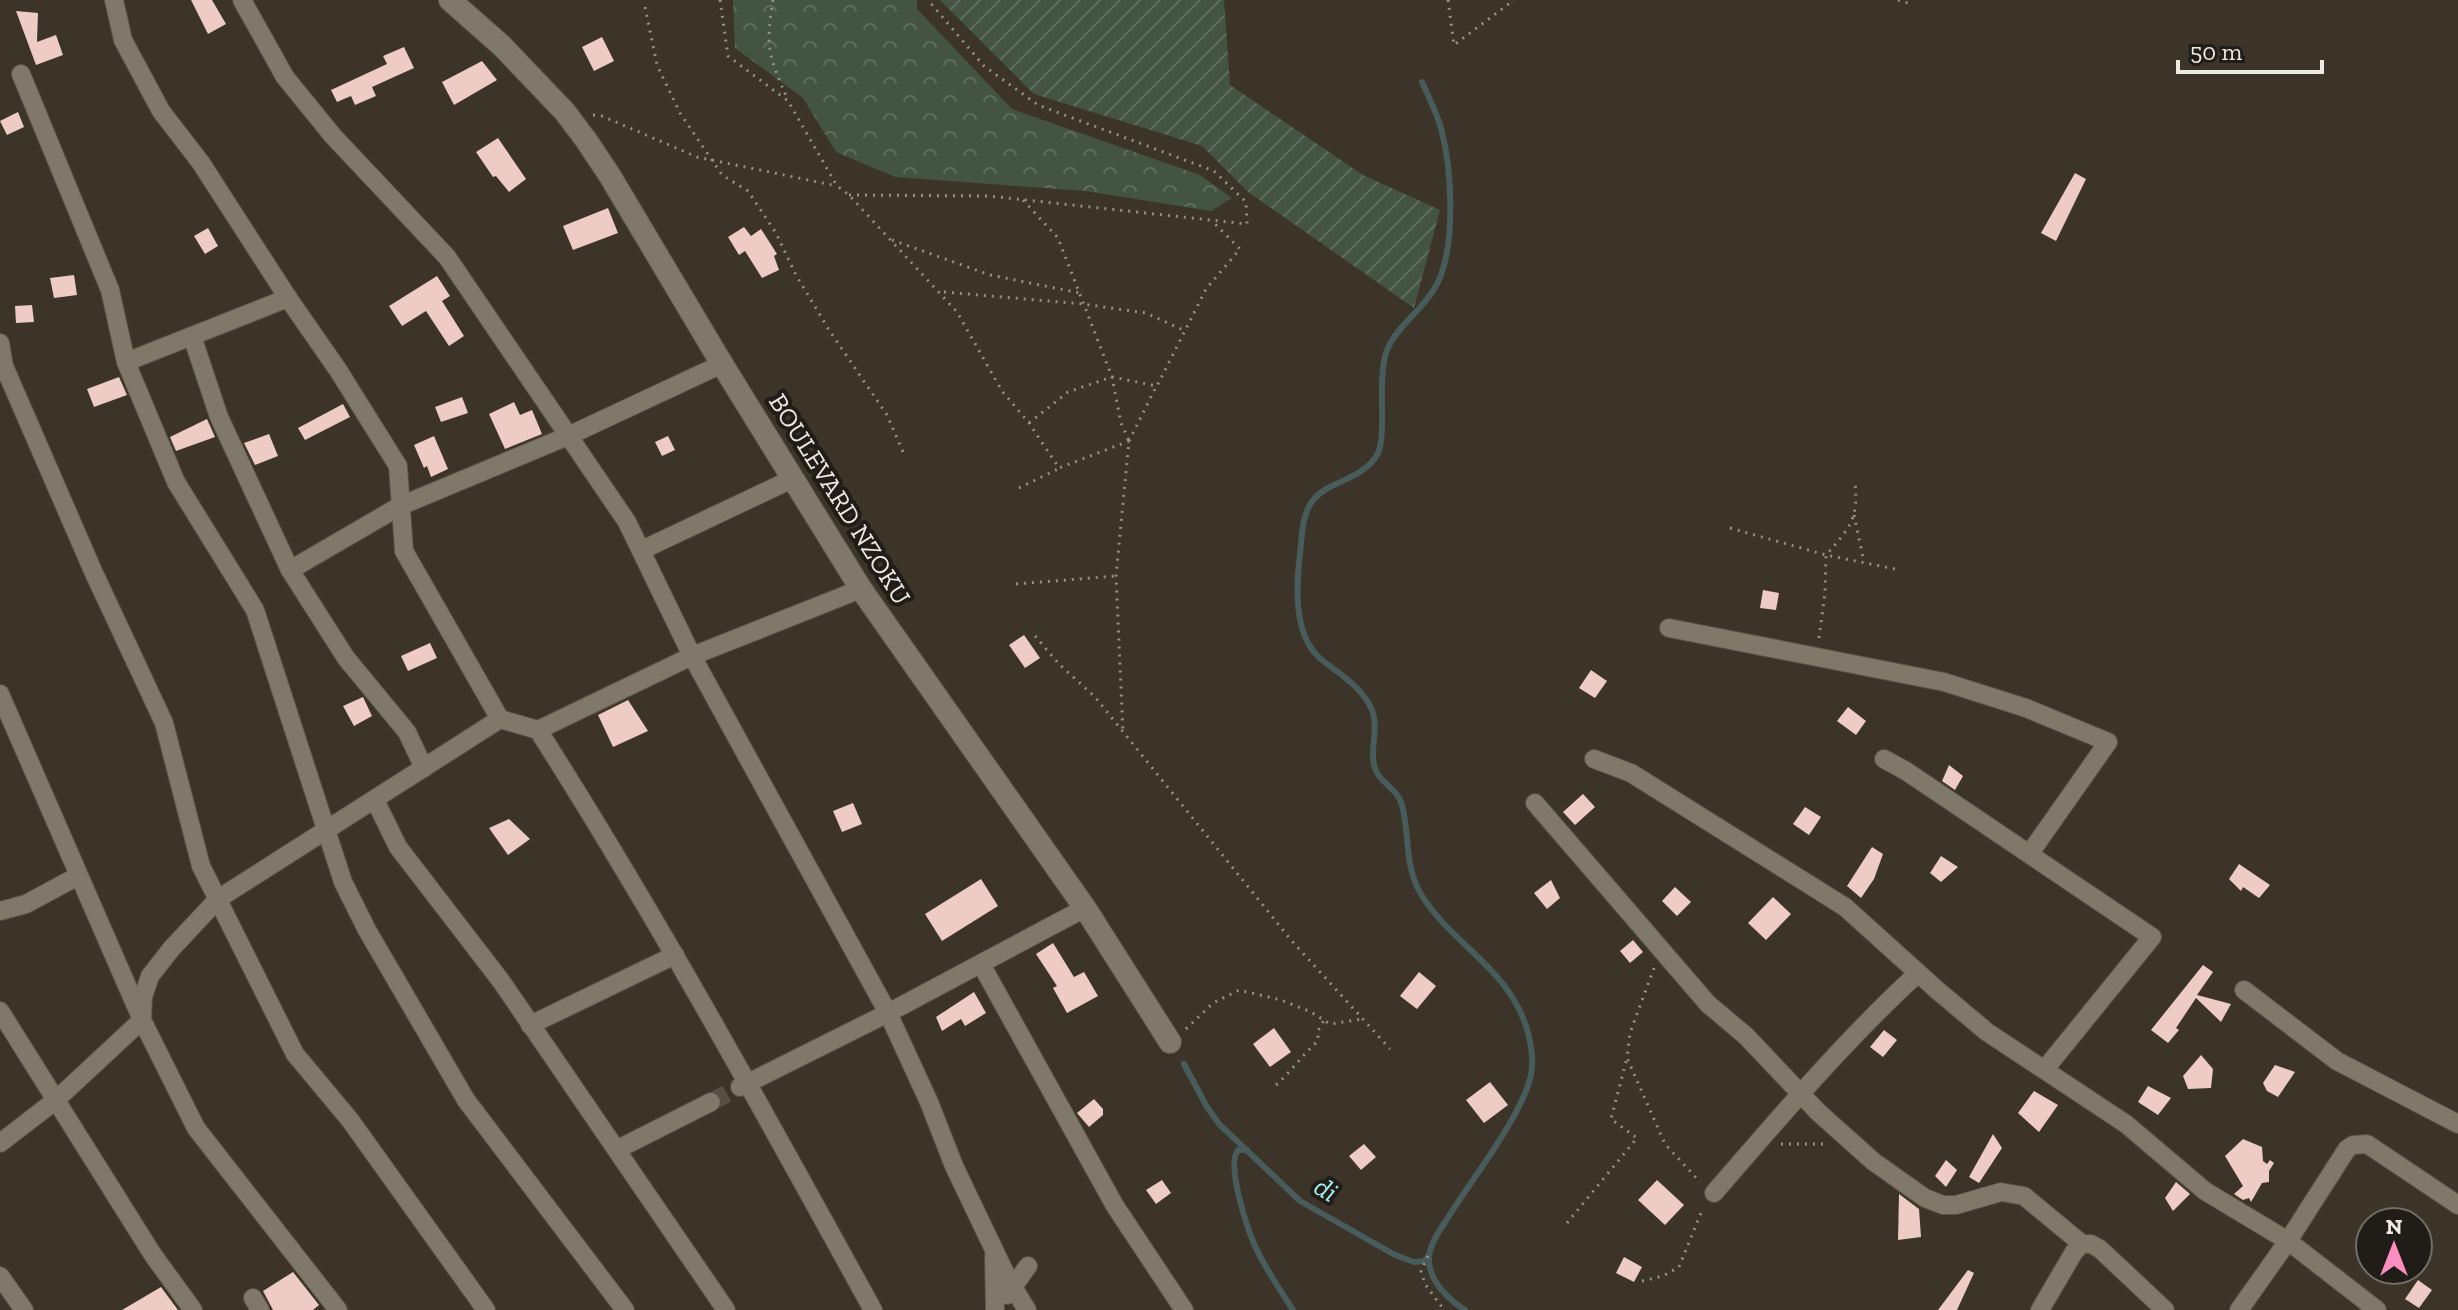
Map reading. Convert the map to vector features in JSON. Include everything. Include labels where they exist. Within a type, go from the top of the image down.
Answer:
[{"type":"street","points":[[114,0],[123,40],[135,68],[161,111],[201,163],[398,466],[404,551],[500,719],[538,730],[590,811],[675,955],[743,1085],[873,1310]]},
{"type":"street","points":[[242,0],[285,77],[333,136],[447,257],[612,497],[642,550],[692,656],[888,1013],[954,1166],[1027,1310]]},
{"type":"street","name":"BOULEVARD NZOKU","points":[[450,0],[502,46],[565,112],[610,176],[861,589],[1085,908],[1170,1042]]},
{"type":"street","points":[[21,74],[110,290],[126,362],[176,482],[255,610],[343,882],[367,930],[466,1100],[625,1310]]},
{"type":"street","points":[[126,362],[288,298]]},
{"type":"street","points":[[192,336],[219,417],[290,570],[346,658],[407,732],[424,768]]},
{"type":"street","points":[[0,343],[4,366],[93,571],[164,723],[201,866],[295,1054],[350,1120],[486,1310]]},
{"type":"street","points":[[290,570],[400,506],[568,436],[722,364]]},
{"type":"street","points":[[642,550],[792,479]]},
{"type":"street","points":[[538,730],[692,656],[861,589]]},
{"type":"street","points":[[1669,628],[1944,682],[2026,708],[2108,742],[2030,853]]},
{"type":"street","points":[[0,694],[142,1020],[196,1128],[338,1310]]},
{"type":"street","points":[[0,1143],[56,1100],[142,1020],[143,997],[150,976],[218,899],[500,719]]},
{"type":"street","points":[[1594,759],[1631,773],[1845,907],[1987,1032],[2126,1124],[2205,1191],[2288,1241],[2377,1310]]},
{"type":"street","points":[[1884,759],[2030,853],[2152,937],[2045,1069]]},
{"type":"street","points":[[375,800],[398,847],[501,981],[726,1310]]},
{"type":"street","points":[[1535,803],[1708,1004],[1746,1036],[1800,1093],[1864,1153],[1925,1198],[1943,1205],[1956,1205],[2001,1192],[2024,1196],[2082,1244],[2100,1249],[2165,1310]]},
{"type":"street","points":[[0,911],[26,904],[78,876]]},
{"type":"street","points":[[743,1085],[888,1013],[1085,908]]},
{"type":"street","points":[[530,1025],[675,955]]},
{"type":"street","points":[[981,964],[1115,1206],[1184,1310]]},
{"type":"street","points":[[1714,1193],[1869,1018],[1918,973]]},
{"type":"street","points":[[2244,990],[2337,1061],[2458,1124]]},
{"type":"street","points":[[0,1011],[153,1255],[193,1310]]},
{"type":"street","points":[[618,1149],[711,1102]]},
{"type":"street","points":[[2239,1310],[2347,1149],[2353,1145],[2367,1144],[2458,1205]]},
{"type":"street","points":[[2040,1310],[2074,1252],[2082,1244]]},
{"type":"street","points":[[994,1249],[996,1310]]},
{"type":"street","points":[[996,1310],[1028,1266]]},
{"type":"street","points":[[0,1276],[24,1310]]},
{"type":"path","points":[[720,0],[728,56],[788,101]]},
{"type":"path","points":[[773,0],[768,31],[770,58],[788,101],[837,186],[849,195],[957,312],[1002,391],[1029,423],[1059,468]]},
{"type":"path","points":[[849,195],[989,196],[1247,224],[1246,202],[1214,171],[1038,105],[984,66],[928,0]]},
{"type":"path","points":[[1448,0],[1454,45],[1514,0]]},
{"type":"path","points":[[1898,0],[1911,4]]},
{"type":"path","points":[[645,7],[657,65],[680,113],[722,175],[748,191],[776,233],[796,275],[829,330],[887,415],[903,452]]},
{"type":"path","points":[[565,112],[602,116],[685,152],[710,159],[837,186]]},
{"type":"path","points":[[1023,199],[1058,238],[1112,377],[1121,423],[1129,441]]},
{"type":"path","points":[[1123,733],[1116,576],[1129,441],[1206,289],[1240,249],[1212,221]]},
{"type":"path","points":[[889,239],[990,275],[1080,293]]},
{"type":"path","points":[[941,292],[1083,304],[1146,313],[1183,330]]},
{"type":"path","points":[[1029,423],[1068,392],[1112,377],[1157,386]]},
{"type":"path","points":[[1019,488],[1059,468],[1129,441]]},
{"type":"path","points":[[1819,658],[1826,555],[1850,529],[1858,505],[1855,482]]},
{"type":"path","points":[[1854,515],[1864,563]]},
{"type":"path","points":[[1730,528],[1826,555],[1895,569]]},
{"type":"path","points":[[1016,584],[1116,576]]},
{"type":"path","points":[[1035,636],[1059,664],[1095,697],[1291,940],[1390,1049]]},
{"type":"path","points":[[1567,1223],[1637,1138],[1611,1119],[1639,1002],[1661,949]]},
{"type":"path","points":[[1170,1042],[1213,1003],[1239,990],[1281,1000],[1330,1024],[1362,1019]]},
{"type":"path","points":[[1276,1085],[1318,1041],[1318,1031],[1324,1020]]},
{"type":"path","points":[[1627,1058],[1665,1144],[1714,1193],[1702,1209],[1679,1267],[1663,1276],[1642,1281]]},
{"type":"path","points":[[1755,1145],[1838,1145],[1864,1153]]},
{"type":"path","points":[[1428,1256],[1421,1271],[1425,1284],[1444,1310]]},
{"type":"green space","points":[[733,0],[917,0],[917,9],[1012,109],[1200,175],[1232,198],[1211,211],[1085,191],[895,177],[836,152],[803,98],[735,48]]},
{"type":"green space","points":[[940,0],[1224,0],[1230,85],[1363,175],[1440,210],[1414,308],[1248,192],[1202,146],[1034,94]]},
{"type":"building","points":[[191,0],[212,0],[226,24],[208,34]]},
{"type":"building","points":[[16,11],[38,13],[37,42],[56,35],[63,55],[36,65]]},
{"type":"building","points":[[602,37],[614,61],[594,71],[582,47]]},
{"type":"building","points":[[404,47],[414,68],[372,87],[376,96],[355,105],[351,96],[337,102],[331,90],[387,64],[383,56]]},
{"type":"building","points":[[482,61],[497,80],[454,105],[442,82]]},
{"type":"building","points":[[18,112],[24,127],[7,135],[0,121]]},
{"type":"building","points":[[498,138],[526,179],[509,192],[496,176],[493,177],[476,152]]},
{"type":"building","points":[[2075,173],[2086,179],[2056,241],[2041,233]]},
{"type":"building","points":[[608,208],[618,233],[573,250],[563,226]]},
{"type":"building","points":[[744,227],[751,236],[761,229],[777,254],[774,256],[779,270],[762,278],[745,251],[739,255],[728,237]]},
{"type":"building","points":[[208,228],[218,246],[205,254],[194,236]]},
{"type":"building","points":[[74,275],[77,295],[54,298],[50,278]]},
{"type":"building","points":[[437,276],[450,296],[442,301],[464,336],[449,346],[426,311],[402,326],[389,306]]},
{"type":"building","points":[[32,305],[34,322],[16,323],[15,306]]},
{"type":"building","points":[[119,377],[127,395],[94,407],[87,389]]},
{"type":"building","points":[[462,397],[468,413],[441,422],[435,407]]},
{"type":"building","points":[[514,402],[520,415],[532,410],[542,434],[505,449],[489,414]]},
{"type":"building","points":[[343,404],[350,417],[305,440],[298,428]]},
{"type":"building","points":[[207,419],[215,437],[176,451],[170,437]]},
{"type":"building","points":[[269,434],[278,456],[255,465],[244,443]]},
{"type":"building","points":[[434,436],[448,469],[431,477],[414,445]]},
{"type":"building","points":[[668,436],[675,450],[662,456],[655,442]]},
{"type":"building","points":[[1763,590],[1779,593],[1776,610],[1760,608]]},
{"type":"building","points":[[1024,635],[1040,658],[1025,668],[1009,645]]},
{"type":"building","points":[[430,643],[437,658],[408,671],[401,656]]},
{"type":"building","points":[[1591,670],[1607,681],[1595,698],[1579,688]]},
{"type":"building","points":[[363,697],[372,716],[354,726],[343,706]]},
{"type":"building","points":[[628,700],[648,731],[613,747],[598,715]]},
{"type":"building","points":[[1848,707],[1866,721],[1856,735],[1837,721]]},
{"type":"building","points":[[1949,765],[1963,776],[1955,790],[1942,781]]},
{"type":"building","points":[[1583,794],[1595,807],[1575,825],[1563,812]]},
{"type":"building","points":[[853,803],[862,824],[842,832],[833,811]]},
{"type":"building","points":[[1805,807],[1821,817],[1809,835],[1793,824]]},
{"type":"building","points":[[509,819],[530,839],[508,855],[489,828]]},
{"type":"building","points":[[1872,847],[1883,854],[1874,879],[1861,898],[1847,886]]},
{"type":"building","points":[[1941,856],[1958,867],[1941,882],[1930,873]]},
{"type":"building","points":[[2239,864],[2270,885],[2259,898],[2243,887],[2241,891],[2229,879]]},
{"type":"building","points":[[981,879],[998,906],[942,941],[925,914]]},
{"type":"building","points":[[1551,880],[1560,898],[1547,909],[1534,893]]},
{"type":"building","points":[[1675,887],[1691,902],[1677,916],[1662,901]]},
{"type":"building","points":[[1773,897],[1791,914],[1766,940],[1748,923]]},
{"type":"building","points":[[1633,940],[1643,952],[1630,963],[1620,951]]},
{"type":"building","points":[[1053,943],[1074,977],[1084,972],[1098,996],[1067,1013],[1053,988],[1057,986],[1036,954]]},
{"type":"building","points":[[2203,965],[2213,972],[2197,995],[2231,1004],[2221,1022],[2196,998],[2176,1028],[2179,1030],[2168,1043],[2151,1030]]},
{"type":"building","points":[[1419,972],[1436,986],[1417,1009],[1400,996]]},
{"type":"building","points":[[974,992],[986,1013],[965,1026],[961,1019],[942,1031],[936,1017]]},
{"type":"building","points":[[1274,1028],[1291,1052],[1270,1067],[1253,1044]]},
{"type":"building","points":[[1884,1030],[1897,1040],[1883,1057],[1870,1047]]},
{"type":"building","points":[[2201,1055],[2213,1069],[2211,1088],[2188,1089],[2183,1076]]},
{"type":"building","points":[[2275,1065],[2295,1072],[2278,1097],[2267,1091],[2263,1083]]},
{"type":"building","points":[[1490,1082],[1508,1105],[1484,1123],[1466,1100]]},
{"type":"building","points":[[2148,1086],[2171,1098],[2158,1115],[2138,1102]]},
{"type":"building","points":[[2034,1091],[2058,1105],[2039,1132],[2018,1113]]},
{"type":"building","points":[[1094,1099],[1103,1109],[1103,1115],[1089,1127],[1077,1113]]},
{"type":"building","points":[[1993,1134],[2002,1148],[1979,1183],[1969,1177]]},
{"type":"building","points":[[2243,1139],[2262,1147],[2263,1161],[2274,1163],[2269,1171],[2269,1182],[2262,1183],[2251,1202],[2249,1198],[2243,1200],[2234,1194],[2243,1186],[2225,1156]]},
{"type":"building","points":[[1364,1144],[1376,1157],[1361,1170],[1349,1156]]},
{"type":"building","points":[[1946,1160],[1957,1170],[1946,1187],[1935,1176]]},
{"type":"building","points":[[1162,1180],[1171,1193],[1156,1204],[1146,1190]]},
{"type":"building","points":[[1657,1180],[1684,1205],[1665,1225],[1638,1200]]},
{"type":"building","points":[[2176,1182],[2190,1194],[2173,1211],[2165,1198]]},
{"type":"building","points":[[1899,1194],[1919,1209],[1921,1237],[1898,1240]]},
{"type":"building","points":[[1624,1257],[1642,1267],[1634,1282],[1616,1273]]},
{"type":"building","points":[[1968,1270],[1974,1273],[1957,1310],[1938,1310]]},
{"type":"building","points":[[293,1272],[319,1305],[313,1310],[273,1310],[263,1291]]},
{"type":"building","points":[[2414,1286],[2426,1286],[2432,1290],[2419,1308],[2405,1299]]},
{"type":"building","points":[[161,1287],[178,1310],[122,1310]]},
{"type":"waterway","points":[[1422,82],[1441,128],[1448,164],[1450,227],[1444,266],[1432,292],[1397,333],[1387,350],[1382,376],[1382,435],[1377,455],[1363,470],[1320,493],[1310,504],[1302,532],[1298,596],[1301,625],[1313,650],[1357,688],[1372,710],[1375,724],[1374,765],[1379,776],[1400,799],[1412,872],[1421,894],[1447,927],[1505,987],[1517,1005],[1529,1038],[1531,1075],[1518,1109],[1431,1249],[1429,1260],[1432,1275],[1447,1295],[1465,1310]]},
{"type":"waterway","name":"di","points":[[1184,1064],[1219,1124],[1300,1201],[1395,1255],[1414,1262],[1425,1261],[1428,1256]]},
{"type":"waterway","points":[[1247,1150],[1238,1150],[1234,1169],[1243,1212],[1259,1254],[1293,1310]]},
{"type":"tunnel","points":[[711,1102],[739,1087]]}]
